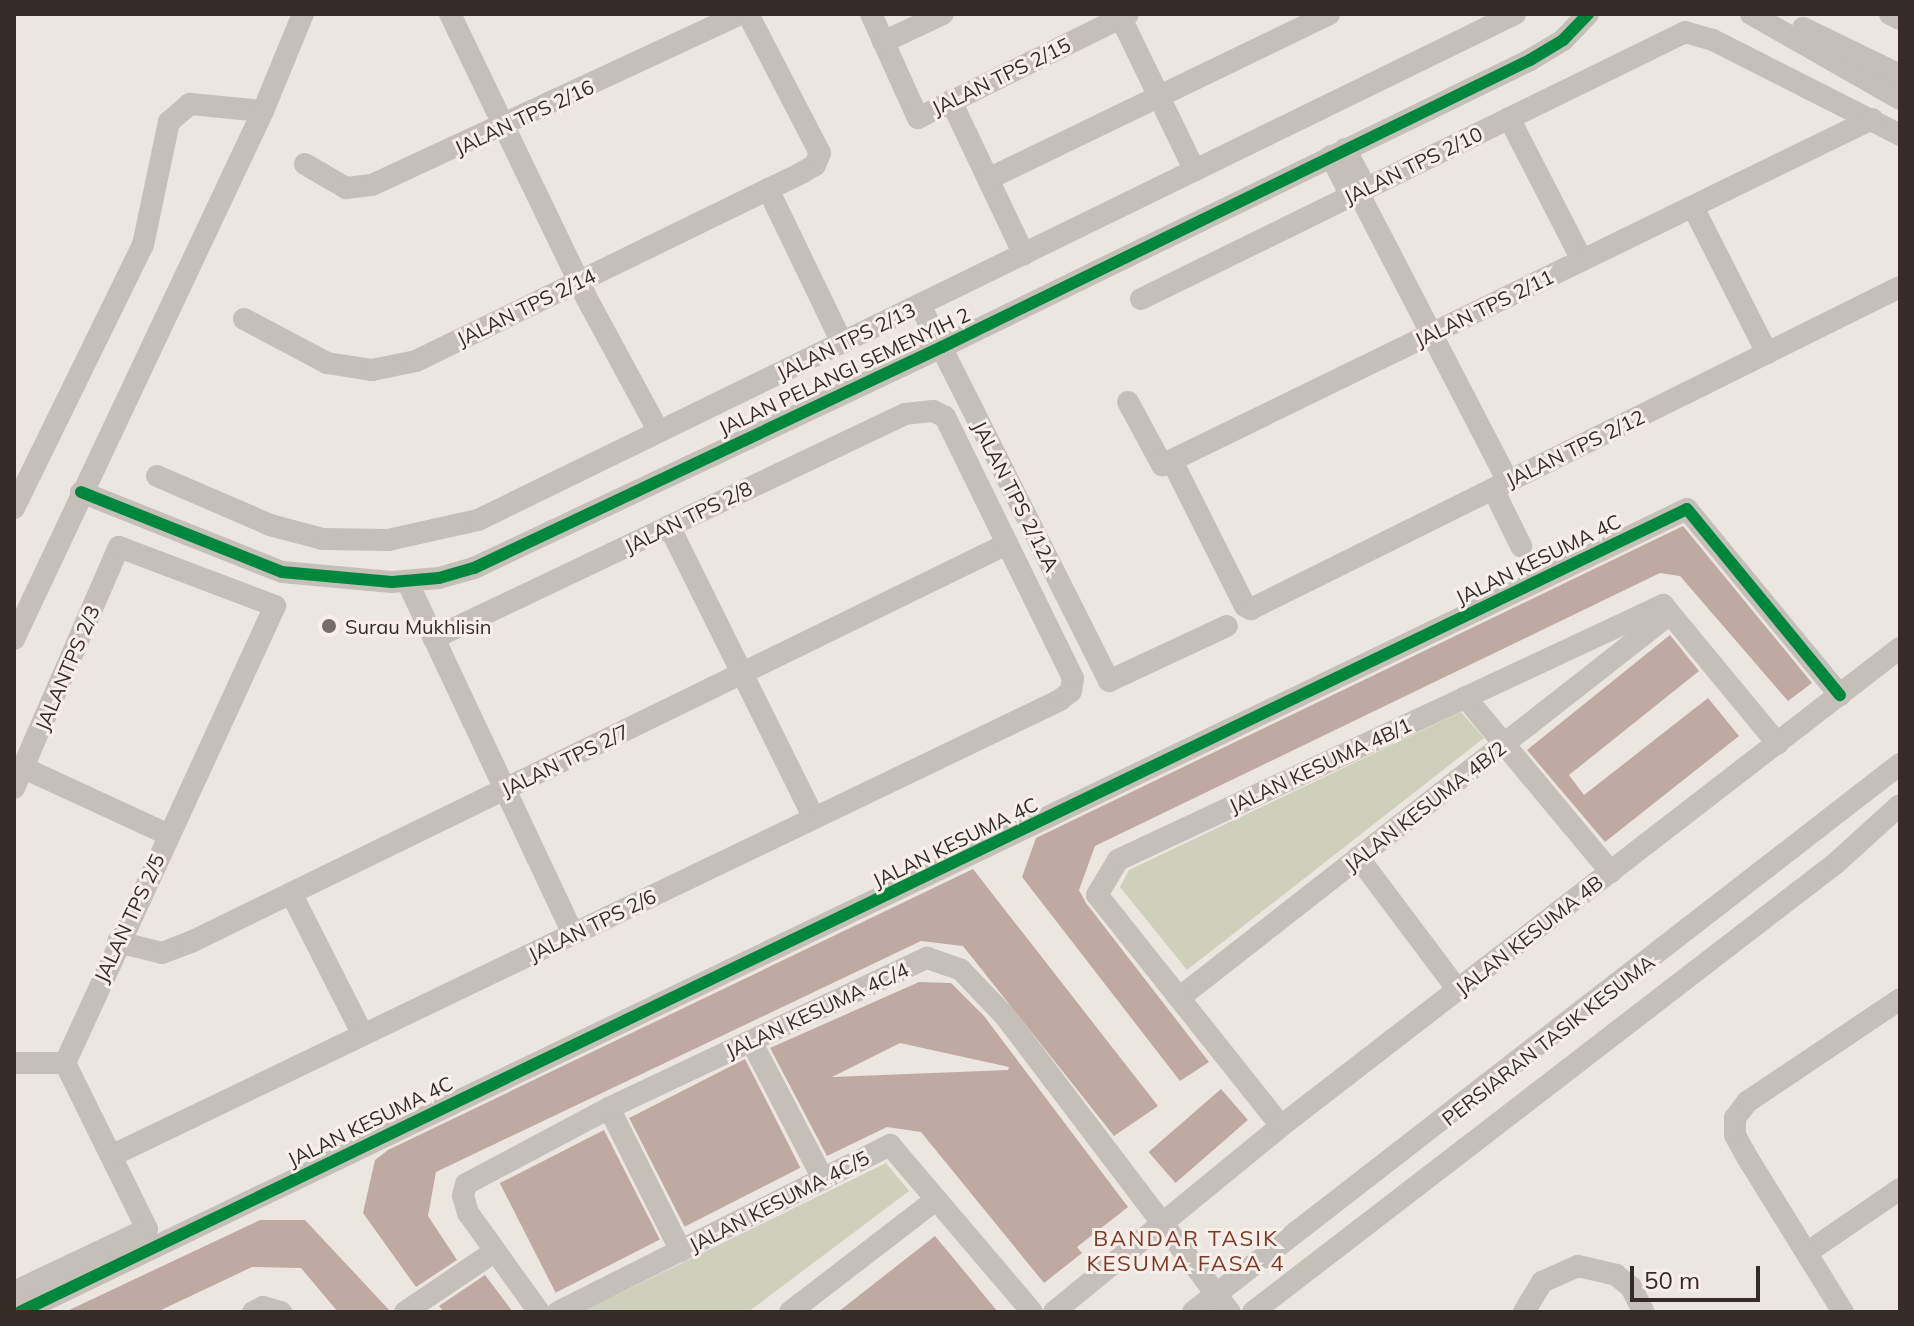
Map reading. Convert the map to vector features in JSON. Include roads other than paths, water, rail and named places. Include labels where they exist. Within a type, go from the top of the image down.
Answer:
[{"type":"street","points":[[14,639],[24,602],[81,492],[263,111],[303,14]]},
{"type":"street","points":[[450,14],[578,281],[659,432]]},
{"type":"street","name":"JALAN TPS 2/16","points":[[305,164],[346,188],[372,185],[740,14]]},
{"type":"street","name":"JALAN TPS 2/14","points":[[244,319],[327,363],[372,370],[416,361],[815,165],[820,153],[748,14]]},
{"type":"street","points":[[871,14],[883,42],[943,14]]},
{"type":"street","points":[[988,179],[1329,14]]},
{"type":"street","name":"JALAN TPS 2/13","points":[[157,476],[270,525],[323,539],[388,540],[478,520],[1515,14]]},
{"type":"street","name":"JALAN PELANGI SEMENYIH 2","points":[[81,492],[282,572],[407,581],[474,568],[942,347],[1530,60],[1563,40],[1588,14]]},
{"type":"street","points":[[1751,14],[1900,99]]},
{"type":"street","points":[[1773,14],[1900,75]]},
{"type":"street","points":[[1890,14],[1900,19]]},
{"type":"street","points":[[1123,15],[1195,171]]},
{"type":"street","name":"JALAN TPS 2/15","points":[[883,42],[918,118],[1123,15]]},
{"type":"street","name":"JALAN TPS 2/10","points":[[1141,299],[1685,32],[1713,40],[1872,119]]},
{"type":"street","points":[[951,101],[1024,255]]},
{"type":"street","points":[[14,508],[143,245],[169,122],[190,104],[263,111]]},
{"type":"street","points":[[1509,118],[1582,260]]},
{"type":"street","points":[[1872,119],[1900,135]]},
{"type":"street","name":"JALAN TPS 2/11","points":[[1172,461],[1872,119]]},
{"type":"street","points":[[1338,153],[1431,334],[1500,485],[1521,546]]},
{"type":"street","points":[[768,189],[842,343]]},
{"type":"street","points":[[1693,207],[1767,353]]},
{"type":"street","name":"JALAN TPS 2/12","points":[[1172,461],[1245,606],[1251,609],[1900,287]]},
{"type":"street","name":"JALAN TPS 2/12A","points":[[920,305],[1109,681],[1115,682],[1227,626]]},
{"type":"street","points":[[1128,402],[1159,463],[1172,461]]},
{"type":"street","name":"JALAN TPS 2/8","points":[[434,638],[905,414],[933,411],[945,417],[1007,544]]},
{"type":"street","name":"JALAN KESUMA 4C","points":[[20,1312],[1687,509],[1840,695]]},
{"type":"street","points":[[669,526],[814,818]]},
{"type":"street","name":"JALAN TPS 2/7","points":[[118,942],[162,953],[1007,544]]},
{"type":"street","name":"JALAN TPS 2/6","points":[[111,1156],[1071,691],[1073,678],[1007,544]]},
{"type":"street","name":"JALANTPS 2/3","points":[[19,778],[119,547],[275,606]]},
{"type":"street","points":[[407,581],[573,934]]},
{"type":"street","name":"JALAN KESUMA 4B/1","points":[[1281,1126],[1097,895],[1118,860],[1663,605],[1670,614]]},
{"type":"street","name":"JALAN TPS 2/5","points":[[65,1063],[275,606]]},
{"type":"street","points":[[1670,614],[1778,744]]},
{"type":"street","name":"JALAN KESUMA 4B/2","points":[[1179,998],[1670,614]]},
{"type":"street","name":"JALAN KESUMA 4B","points":[[1162,1227],[1281,1126],[1900,648]]},
{"type":"street","points":[[1465,697],[1506,742],[1611,872]]},
{"type":"street","name":"PERSIARAN TASIK KESUMA","points":[[1193,1312],[1223,1303],[1900,764]]},
{"type":"street","points":[[19,778],[169,835]]},
{"type":"street","name":"PERSIARAN TASIK KESUMA","points":[[1253,1312],[1836,863],[1900,805]]},
{"type":"street","points":[[1836,863],[1900,818]]},
{"type":"street","points":[[1358,857],[1458,990]]},
{"type":"street","points":[[291,893],[363,1035]]},
{"type":"street","name":"JALAN KESUMA 4C/4","points":[[539,1312],[468,1213],[463,1196],[466,1184],[609,1108],[927,958],[961,970],[1005,1016],[1162,1227],[1223,1303]]},
{"type":"street","points":[[1843,1312],[1747,1157],[1735,1135],[1735,1118],[1747,1102],[1900,1000]]},
{"type":"street","points":[[751,1041],[823,1179]]},
{"type":"street","points":[[14,1063],[65,1063],[147,1229],[14,1292]]},
{"type":"street","points":[[609,1108],[681,1251]]},
{"type":"street","name":"JALAN KESUMA 4C/5","points":[[558,1312],[890,1145],[934,1201],[1032,1312]]},
{"type":"street","points":[[1808,1252],[1900,1189]]},
{"type":"street","points":[[790,1312],[934,1201]]},
{"type":"street","points":[[1054,1312],[1162,1227]]},
{"type":"street","points":[[405,1312],[494,1252]]},
{"type":"street","points":[[1524,1312],[1542,1282],[1578,1266],[1616,1275],[1631,1287],[1644,1312]]},
{"type":"street","points":[[253,1312],[263,1307],[281,1312]]},
{"type":"place","name":"Surau Mukhlisin","points":[[329,626]]},
{"type":"district","name":"BANDAR TASIK KESUMA FASA 4","points":[[1186,1250]]}]
